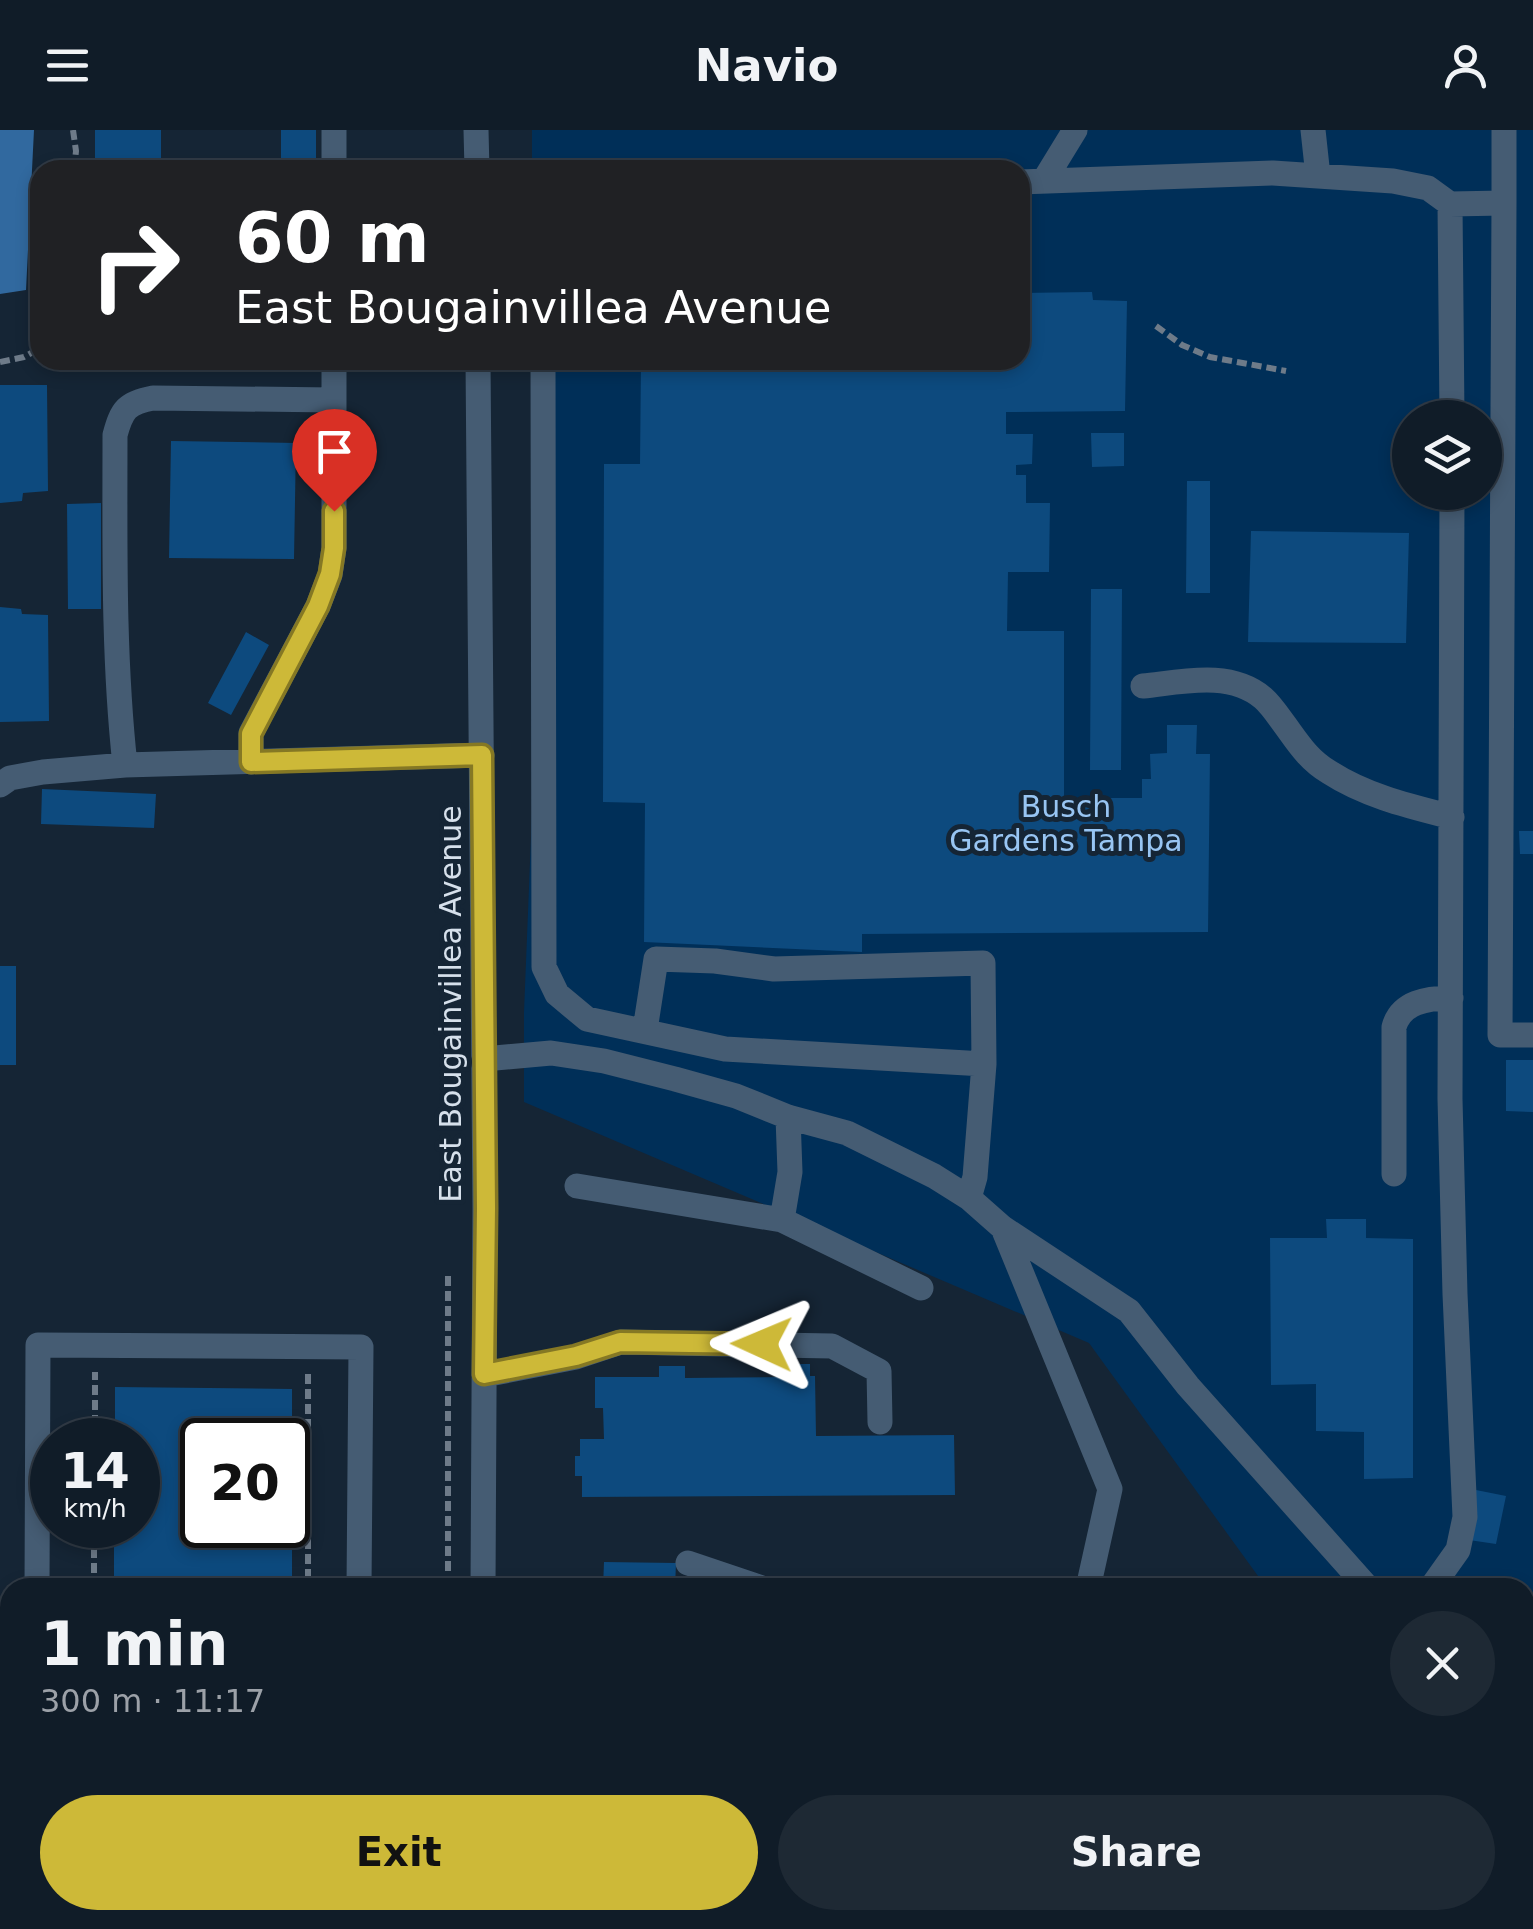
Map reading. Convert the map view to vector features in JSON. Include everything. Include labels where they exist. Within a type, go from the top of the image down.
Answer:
[{"type":"street","points":[[334,130],[334,160]]},
{"type":"street","points":[[476,130],[476,160]]},
{"type":"street","points":[[1032,181],[1076,130]]},
{"type":"street","points":[[1313,130],[1318,176]]},
{"type":"street","points":[[1504,130],[1500,1034],[1533,1034]]},
{"type":"street","points":[[1032,181],[1273,173],[1392,181],[1428,188],[1450,204],[1504,203]]},
{"type":"street","points":[[1450,204],[1452,400]]},
{"type":"street","points":[[251,762],[251,734],[318,606],[330,574],[334,548],[334,370]]},
{"type":"street","name":"East Bougainvillea Avenue","points":[[478,370],[484,1059],[483,1578]]},
{"type":"street","points":[[543,370],[544,967],[557,994],[588,1020],[726,1049],[984,1064]]},
{"type":"street","points":[[125,765],[116,630],[116,434],[120,416],[133,402],[154,398],[334,400]]},
{"type":"street","points":[[1437,1578],[1458,1550],[1465,1517],[1450,1099],[1452,510]]},
{"type":"street","points":[[1144,686],[1205,680],[1240,684],[1263,698],[1300,748],[1327,771],[1396,803],[1452,817]]},
{"type":"street","points":[[0,785],[10,778],[43,772],[125,765],[482,755]]},
{"type":"street","points":[[645,1030],[656,959],[715,960],[774,969],[983,964],[984,1064],[975,1177],[969,1198]]},
{"type":"street","points":[[1394,1174],[1397,1016],[1404,1008],[1422,1001],[1451,998]]},
{"type":"street","points":[[484,1059],[550,1052],[604,1061],[736,1096],[788,1117],[847,1133],[934,1176],[969,1198],[1003,1228],[1129,1310],[1188,1386],[1359,1578]]},
{"type":"street","points":[[782,1220],[790,1172],[788,1117]]},
{"type":"street","points":[[577,1186],[782,1220],[921,1288]]},
{"type":"street","points":[[1003,1228],[1110,1489],[1090,1578]]},
{"type":"street","points":[[484,1374],[576,1356],[620,1342],[832,1346],[879,1371],[880,1422]]},
{"type":"street","points":[[37,1578],[38,1345],[58,1345],[361,1347],[359,1578]]},
{"type":"street","points":[[688,1563],[732,1578]]},
{"type":"path","points":[[73,130],[75,160]]},
{"type":"path","points":[[1156,326],[1182,345],[1210,357],[1286,370]]},
{"type":"path","points":[[0,362],[30,354]]},
{"type":"path","points":[[448,1276],[448,1578]]},
{"type":"path","points":[[94,1368],[94,1418]]},
{"type":"path","points":[[308,1368],[308,1578]]},
{"type":"path","points":[[94,1548],[94,1578]]},
{"type":"green space","name":"Busch Gardens Tampa","points":[[532,130],[1533,130],[1533,1578],[1259,1578],[1089,1343],[524,1102],[535,737],[533,370],[1030,370],[1030,160],[532,160]]},
{"type":"shaded area","points":[[0,130],[34,130],[26,290],[0,294]]},
{"type":"building","points":[[95,130],[161,130],[161,160],[95,160]]},
{"type":"building","points":[[281,130],[316,130],[316,160],[281,160]]},
{"type":"building","points":[[1092,292],[1093,300],[1127,301],[1125,411],[1006,412],[1006,434],[1033,434],[1032,464],[1016,465],[1016,475],[1026,475],[1026,503],[1050,503],[1049,572],[1008,572],[1007,631],[1064,631],[1064,798],[1142,798],[1142,779],[1151,779],[1150,754],[1167,753],[1167,725],[1197,725],[1196,754],[1210,754],[1208,932],[862,934],[862,952],[644,942],[645,803],[603,802],[604,464],[640,464],[641,370],[1030,370],[1030,293]]},
{"type":"building","points":[[0,385],[47,385],[48,491],[23,493],[22,501],[0,503]]},
{"type":"building","points":[[1091,433],[1124,433],[1124,466],[1092,467]]},
{"type":"building","points":[[171,441],[296,443],[294,559],[169,558]]},
{"type":"building","points":[[1187,481],[1210,481],[1210,593],[1186,593]]},
{"type":"building","points":[[101,503],[101,609],[68,609],[67,504]]},
{"type":"building","points":[[1251,531],[1409,533],[1406,643],[1248,642]]},
{"type":"building","points":[[1091,589],[1122,589],[1121,770],[1090,770]]},
{"type":"building","points":[[0,607],[21,609],[22,614],[48,615],[49,721],[0,722]]},
{"type":"building","points":[[246,632],[269,645],[231,715],[208,703]]},
{"type":"building","points":[[42,789],[156,794],[154,828],[41,824]]},
{"type":"building","points":[[1519,831],[1533,831],[1533,854],[1520,854]]},
{"type":"building","points":[[0,966],[16,966],[16,1065],[0,1065]]},
{"type":"building","points":[[1506,1060],[1533,1060],[1533,1112],[1506,1111]]},
{"type":"building","points":[[1326,1219],[1366,1219],[1366,1238],[1413,1239],[1413,1478],[1364,1479],[1364,1432],[1316,1431],[1316,1384],[1271,1385],[1270,1238],[1327,1238]]},
{"type":"building","points":[[783,1364],[810,1364],[810,1376],[815,1376],[816,1436],[954,1435],[955,1495],[582,1497],[582,1476],[575,1476],[580,1439],[604,1439],[603,1408],[595,1408],[595,1377],[659,1377],[659,1366],[685,1366],[685,1378],[783,1377]]},
{"type":"building","points":[[115,1387],[292,1389],[292,1418],[180,1418],[180,1548],[292,1548],[292,1578],[114,1578],[114,1548],[160,1548],[160,1418],[115,1418]]},
{"type":"building","points":[[1476,1490],[1506,1496],[1496,1544],[1469,1540]]},
{"type":"building","points":[[604,1562],[676,1563],[675,1578],[603,1578]]},
{"type":"route","points":[[334,511],[330,574],[318,606],[251,734],[251,762],[482,755],[484,1374],[576,1356],[620,1342],[762,1344]]}]
